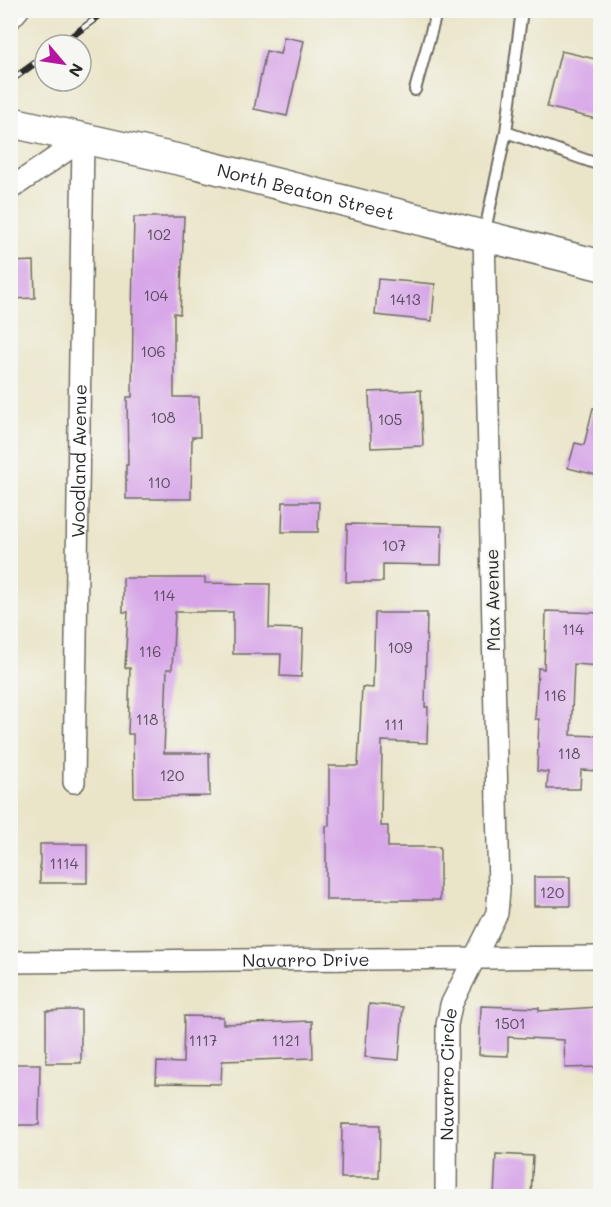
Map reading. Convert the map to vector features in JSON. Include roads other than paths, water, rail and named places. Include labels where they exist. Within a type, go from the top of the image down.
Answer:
[{"type":"main road","name":"North Beaton Street","points":[[10,122],[194,163],[600,265]]},
{"type":"street","points":[[10,19],[18,10]]},
{"type":"street","points":[[10,189],[83,139]]},
{"type":"street","name":"Woodland Avenue","points":[[74,782],[83,139]]},
{"type":"street","name":"Max Avenue","points":[[473,958],[497,913],[499,890],[484,236]]},
{"type":"street","name":"Navarro Drive","points":[[10,962],[600,957]]},
{"type":"street","name":"Navarro Circle","points":[[446,1197],[447,1025],[451,1005],[473,958]]},
{"type":"lane","points":[[415,90],[437,10]]},
{"type":"lane","points":[[484,236],[506,132],[522,10]]},
{"type":"lane","points":[[506,132],[600,165]]},
{"type":"railway","points":[[76,33],[107,10]]},
{"type":"railway","points":[[10,81],[33,65]]}]
